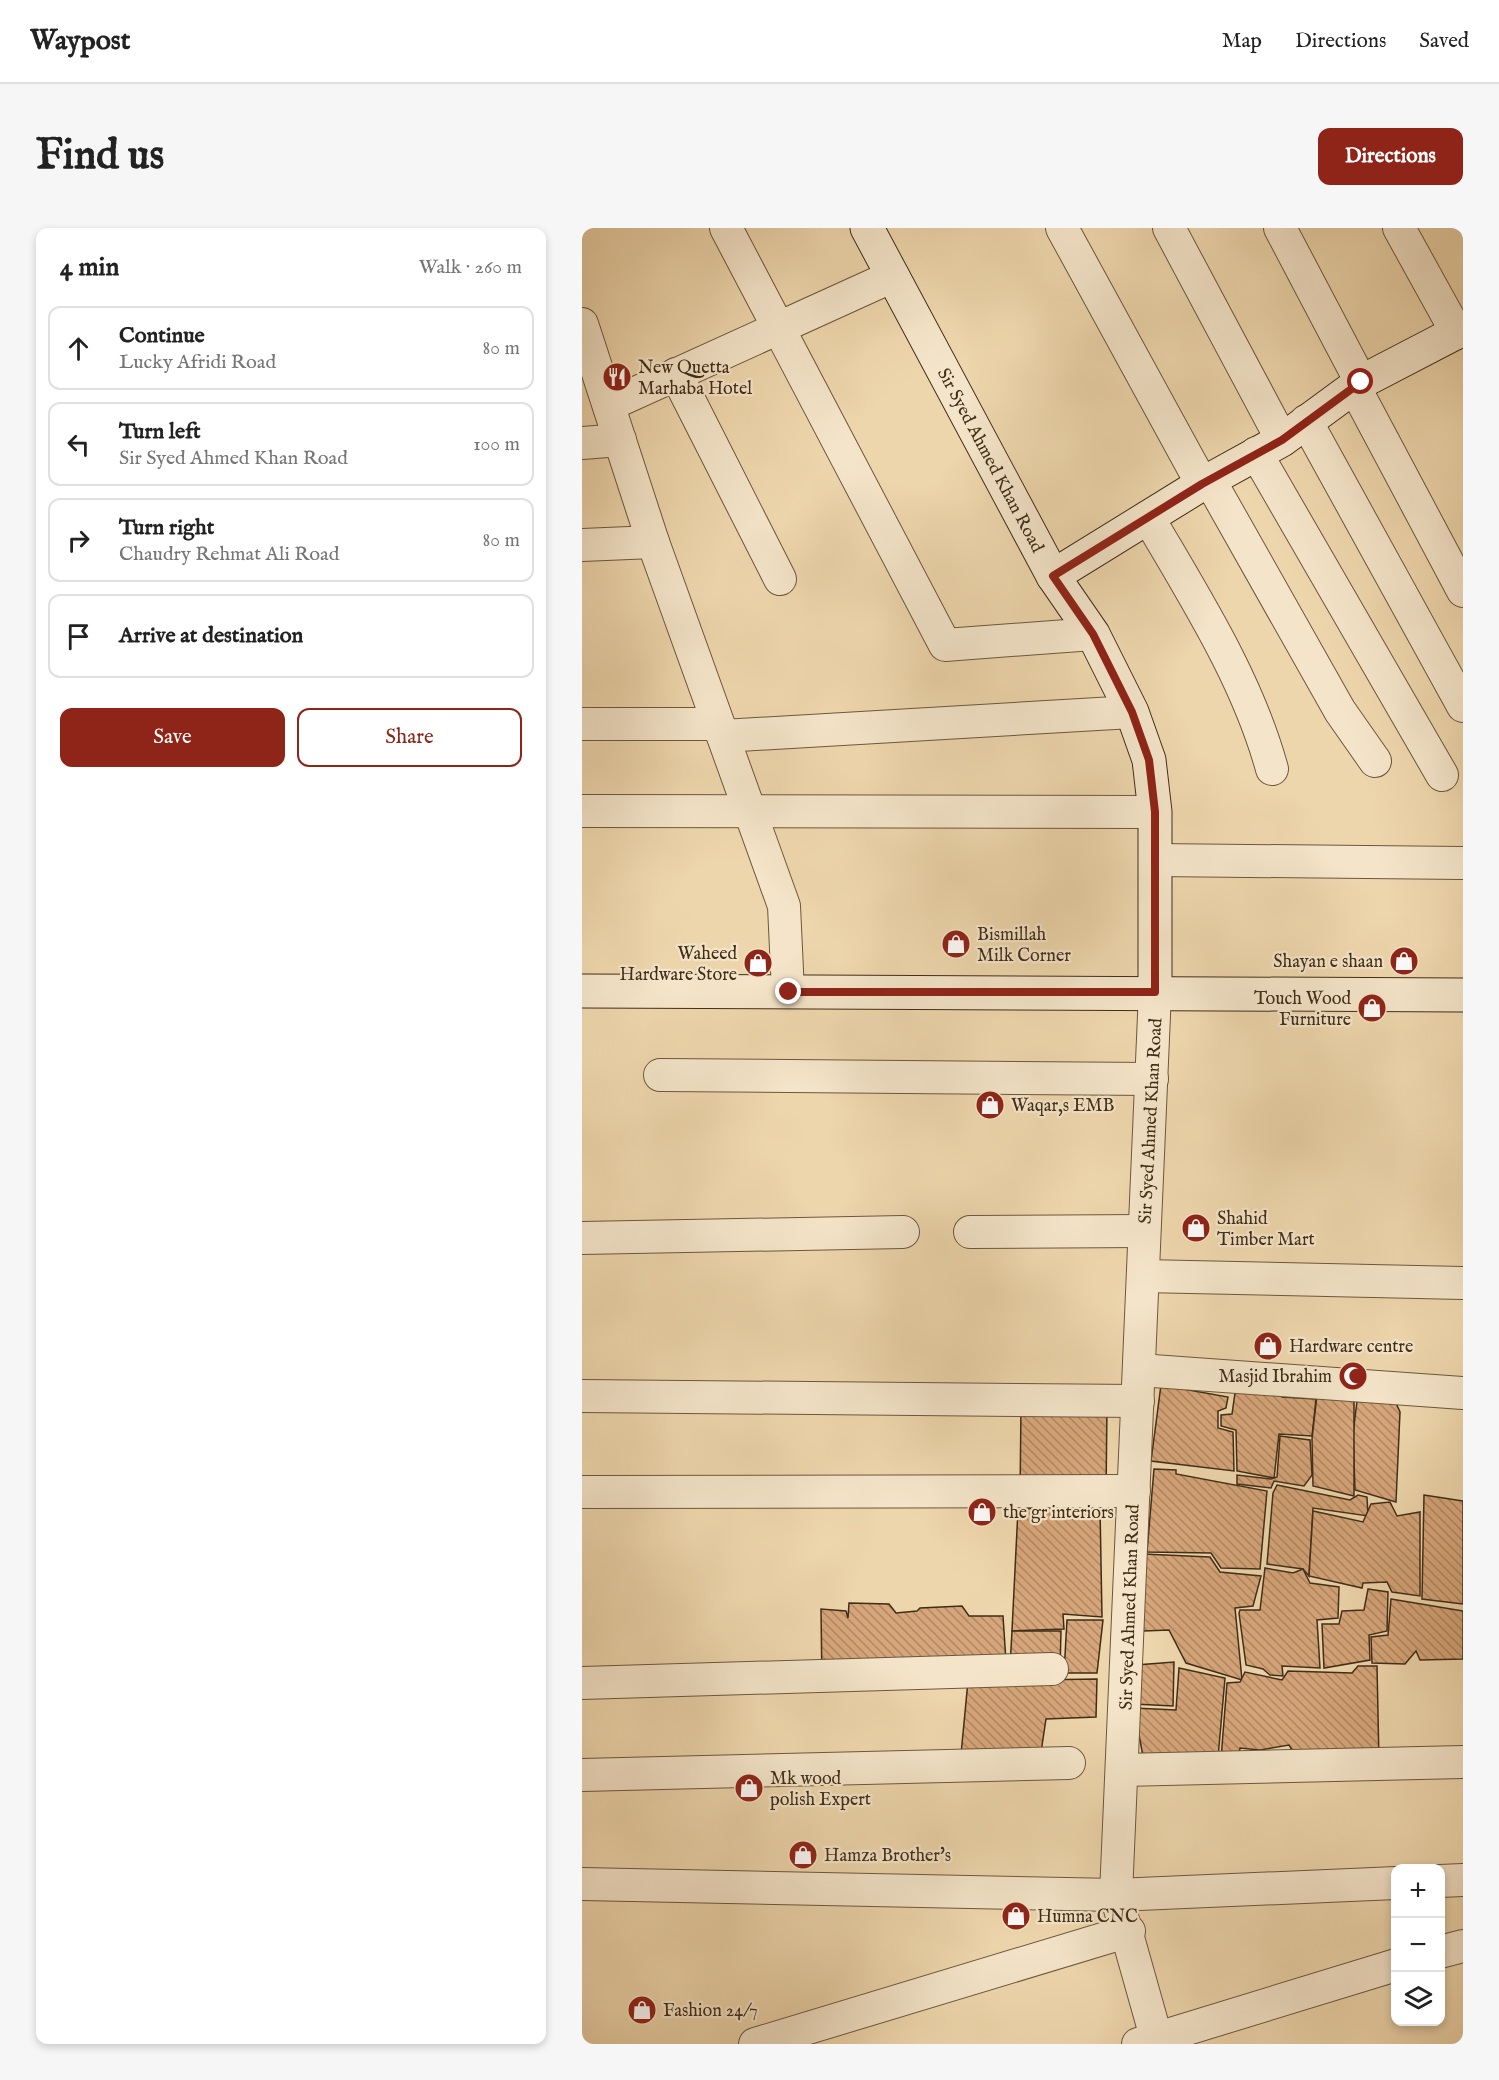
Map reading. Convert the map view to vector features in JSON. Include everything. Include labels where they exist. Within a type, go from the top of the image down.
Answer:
[{"type":"street","points":[[726,228],[945,645],[1093,634]]},
{"type":"street","name":"Sir Syed Ahmed Khan Road","points":[[867,228],[1053,576],[1093,634],[1132,712],[1149,760],[1155,812],[1155,992],[1116,1895],[1129,1931],[1151,2042]]},
{"type":"street","points":[[1062,228],[1205,482],[1340,711],[1375,761]]},
{"type":"street","points":[[1169,228],[1281,438],[1442,776]]},
{"type":"street","points":[[1280,228],[1463,591]]},
{"type":"street","points":[[1053,576],[1281,438],[1358,385],[1460,331],[1399,228]]},
{"type":"street","points":[[609,405],[893,276]]},
{"type":"street","points":[[583,331],[653,543],[784,906],[789,992]]},
{"type":"street","points":[[676,374],[780,579]]},
{"type":"street","points":[[1281,438],[1463,706]]},
{"type":"street","points":[[582,442],[620,440]]},
{"type":"street","points":[[1148,517],[1234,669],[1260,727],[1272,770]]},
{"type":"street","points":[[582,545],[653,543]]},
{"type":"street","points":[[582,724],[720,730],[1132,712]]},
{"type":"street","points":[[582,811],[1155,812]]},
{"type":"street","points":[[1155,860],[1463,862]]},
{"type":"street","points":[[582,992],[1155,992],[1463,996]]},
{"type":"street","points":[[660,1075],[1152,1079]]},
{"type":"street","points":[[970,1232],[1144,1231]]},
{"type":"street","points":[[582,1238],[903,1232]]},
{"type":"street","points":[[1143,1276],[1463,1283]]},
{"type":"street","points":[[1139,1370],[1463,1393]]},
{"type":"street","points":[[582,1396],[1138,1401]]},
{"type":"street","points":[[582,1492],[1134,1491]]},
{"type":"street","points":[[582,1683],[1052,1669]]},
{"type":"street","points":[[1122,1770],[1463,1762]]},
{"type":"street","points":[[582,1775],[1069,1763]]},
{"type":"street","points":[[1445,1881],[1463,1880]]},
{"type":"street","points":[[582,1884],[1116,1895],[1391,1883]]},
{"type":"street","points":[[755,2044],[1129,1931]]},
{"type":"street","points":[[1445,1951],[1463,1946]]},
{"type":"street","points":[[1151,2042],[1391,1966]]},
{"type":"building","points":[[1237,1379],[1274,1383],[1282,1397],[1316,1399],[1312,1436],[1279,1434],[1274,1478],[1237,1471],[1236,1430],[1221,1426],[1221,1415],[1232,1414]]},
{"type":"building","points":[[1161,1385],[1228,1397],[1226,1408],[1218,1411],[1218,1428],[1233,1432],[1234,1471],[1151,1461]]},
{"type":"building","points":[[1358,1393],[1394,1399],[1400,1412],[1396,1502],[1355,1490],[1353,1434]]},
{"type":"building","points":[[1317,1395],[1354,1400],[1354,1496],[1313,1486],[1312,1439]]},
{"type":"building","points":[[1021,1404],[1107,1404],[1106,1496],[1020,1500]]},
{"type":"building","points":[[1280,1436],[1310,1440],[1312,1475],[1304,1486],[1274,1481],[1271,1488],[1237,1484],[1237,1475],[1271,1479],[1277,1477]]},
{"type":"building","points":[[1154,1469],[1176,1470],[1176,1474],[1267,1491],[1260,1569],[1221,1568],[1211,1553],[1147,1552]]},
{"type":"building","points":[[1277,1485],[1350,1500],[1358,1495],[1367,1497],[1368,1516],[1313,1508],[1309,1576],[1303,1569],[1267,1564],[1273,1493]]},
{"type":"building","points":[[1424,1495],[1463,1501],[1463,1604],[1422,1599]]},
{"type":"building","points":[[1390,1502],[1397,1516],[1420,1512],[1420,1596],[1392,1592],[1387,1582],[1363,1583],[1362,1588],[1309,1576],[1313,1511],[1363,1522],[1371,1504]]},
{"type":"building","points":[[1051,1503],[1064,1504],[1064,1509],[1100,1508],[1102,1617],[1063,1614],[1064,1629],[1012,1631],[1018,1509],[1049,1508]]},
{"type":"building","points":[[1143,1554],[1210,1557],[1220,1572],[1261,1576],[1253,1606],[1235,1608],[1242,1680],[1186,1663],[1169,1630],[1144,1631],[1139,1614]]},
{"type":"building","points":[[1265,1568],[1293,1573],[1303,1569],[1310,1583],[1339,1587],[1338,1618],[1317,1620],[1320,1668],[1282,1666],[1283,1676],[1270,1675],[1263,1669],[1246,1665],[1239,1613],[1240,1610],[1260,1610]]},
{"type":"building","points":[[1368,1589],[1388,1592],[1387,1631],[1369,1635],[1370,1660],[1324,1668],[1322,1624],[1339,1624],[1342,1611],[1364,1610]]},
{"type":"building","points":[[1391,1599],[1463,1611],[1463,1659],[1420,1660],[1416,1651],[1405,1664],[1372,1663],[1371,1637],[1388,1635]]},
{"type":"building","points":[[849,1603],[889,1604],[896,1613],[917,1611],[920,1608],[962,1606],[969,1616],[1003,1616],[1007,1677],[822,1686],[821,1609],[846,1611],[848,1618]]},
{"type":"building","points":[[1067,1620],[1103,1620],[1097,1673],[1064,1673]]},
{"type":"building","points":[[1012,1631],[1061,1631],[1060,1669],[1010,1667]]},
{"type":"building","points":[[1174,1662],[1173,1706],[1134,1704],[1136,1665]]},
{"type":"building","points":[[1358,1666],[1377,1666],[1379,1762],[1297,1758],[1289,1745],[1260,1750],[1240,1748],[1238,1762],[1221,1759],[1227,1683],[1240,1682],[1245,1672],[1282,1680],[1288,1671],[1352,1673]]},
{"type":"building","points":[[1179,1668],[1225,1678],[1218,1758],[1145,1767],[1134,1708],[1176,1710]]},
{"type":"building","points":[[1097,1679],[1096,1717],[1046,1719],[1040,1759],[960,1765],[968,1681]]},
{"type":"place","name":"New Quetta Marhaba Hotel","points":[[617,377]]},
{"type":"place","name":"Bismillah Milk Corner","points":[[956,944]]},
{"type":"place","name":"Shayan e shaan","points":[[1404,961]]},
{"type":"place","name":"Waheed Hardware Store","points":[[758,963]]},
{"type":"place","name":"Touch Wood Furniture","points":[[1372,1008]]},
{"type":"place","name":"Waqar,s EMB","points":[[990,1105]]},
{"type":"place","name":"Shahid Timber Mart","points":[[1196,1228]]},
{"type":"place","name":"Hardware centre","points":[[1268,1346]]},
{"type":"place","name":"Masjid Ibrahim","points":[[1353,1376]]},
{"type":"place","name":"the gr interiors","points":[[982,1512]]},
{"type":"place","name":"Mk wood polish Expert","points":[[749,1788]]},
{"type":"place","name":"Hamza Brother's","points":[[803,1855]]},
{"type":"place","name":"Humna CNC","points":[[1016,1916]]},
{"type":"place","name":"Fashion 24/7","points":[[642,2010]]},
{"type":"route","points":[[789,992],[1155,992],[1155,812],[1149,760],[1132,712],[1093,634],[1053,576],[1202,484],[1282,440],[1361,382]]}]
